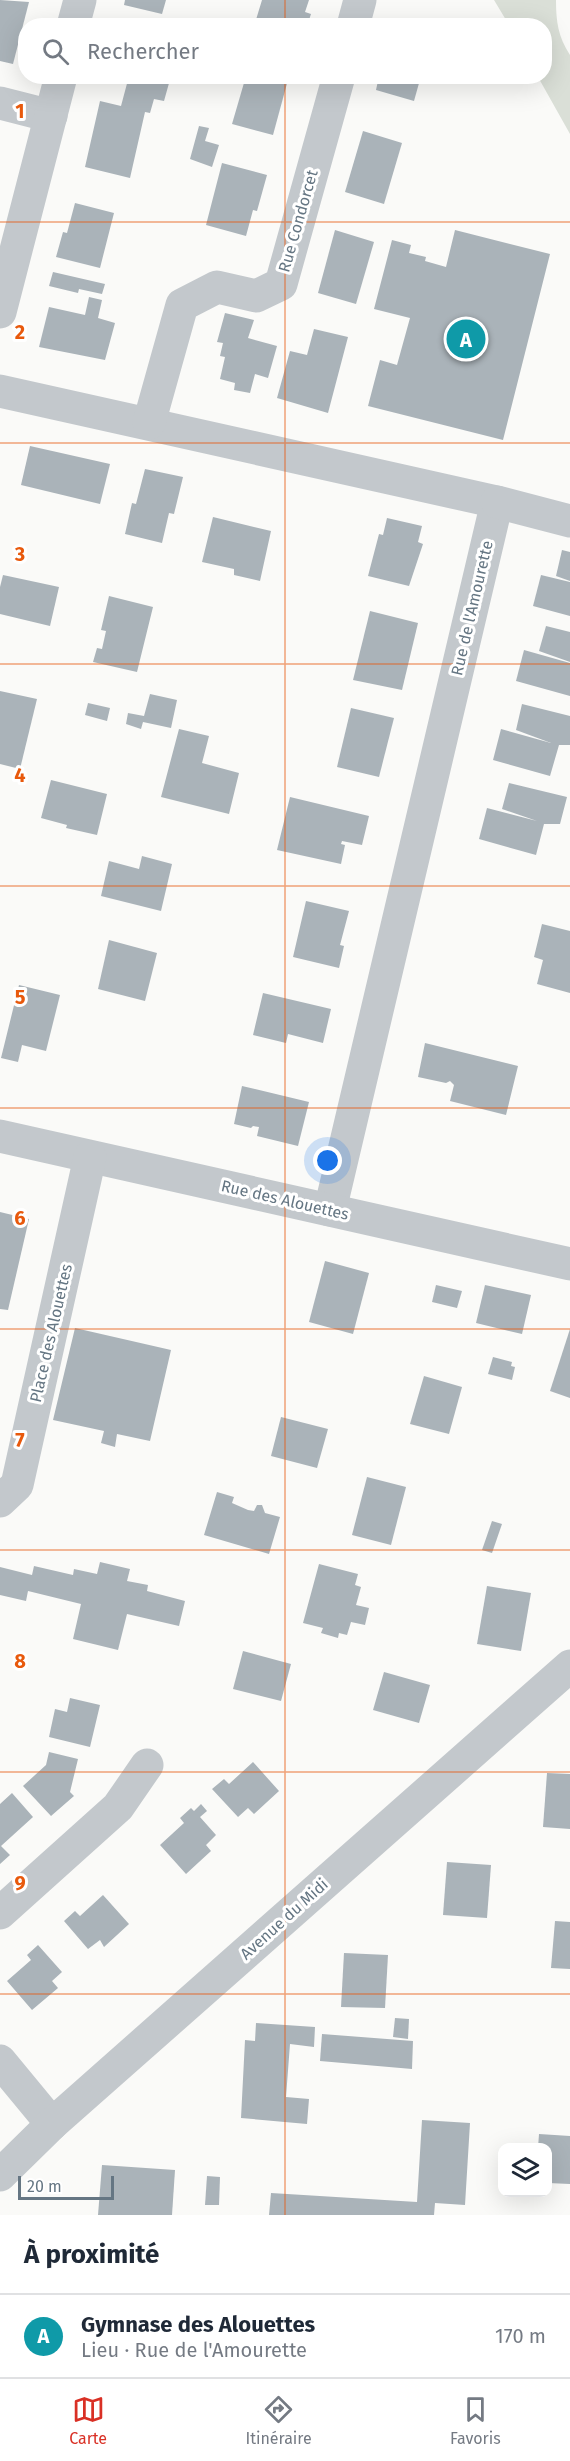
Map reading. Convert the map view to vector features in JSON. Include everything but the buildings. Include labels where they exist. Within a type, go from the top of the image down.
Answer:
[{"type":"street","points":[[75,18],[80,0]]},
{"type":"street","points":[[355,18],[360,0]]},
{"type":"street","points":[[0,312],[59,84]]},
{"type":"street","name":"Rue Condorcet","points":[[149,423],[182,305],[217,287],[256,296],[281,284],[337,84]]},
{"type":"street","points":[[0,103],[51,116]]},
{"type":"street","points":[[0,391],[497,502],[570,521]]},
{"type":"street","name":"Rue de l'Amourette","points":[[330,1210],[497,502]]},
{"type":"street","name":"Rue des Alouettes","points":[[0,1137],[570,1264]]},
{"type":"street","name":"Place des Alouettes","points":[[0,1501],[17,1485],[90,1157]]},
{"type":"street","name":"Avenue du Midi","points":[[0,2175],[52,2124],[570,1666]]},
{"type":"street","points":[[0,1913],[118,1807],[147,1764]]},
{"type":"street","points":[[0,2061],[52,2124]]},
{"type":"shaded area","points":[[494,0],[556,0],[558,29],[570,55],[570,134],[542,84],[552,84],[552,18],[505,18]]},
{"type":"place","name":"Gymnase des Alouettes","points":[[466,339]]}]
